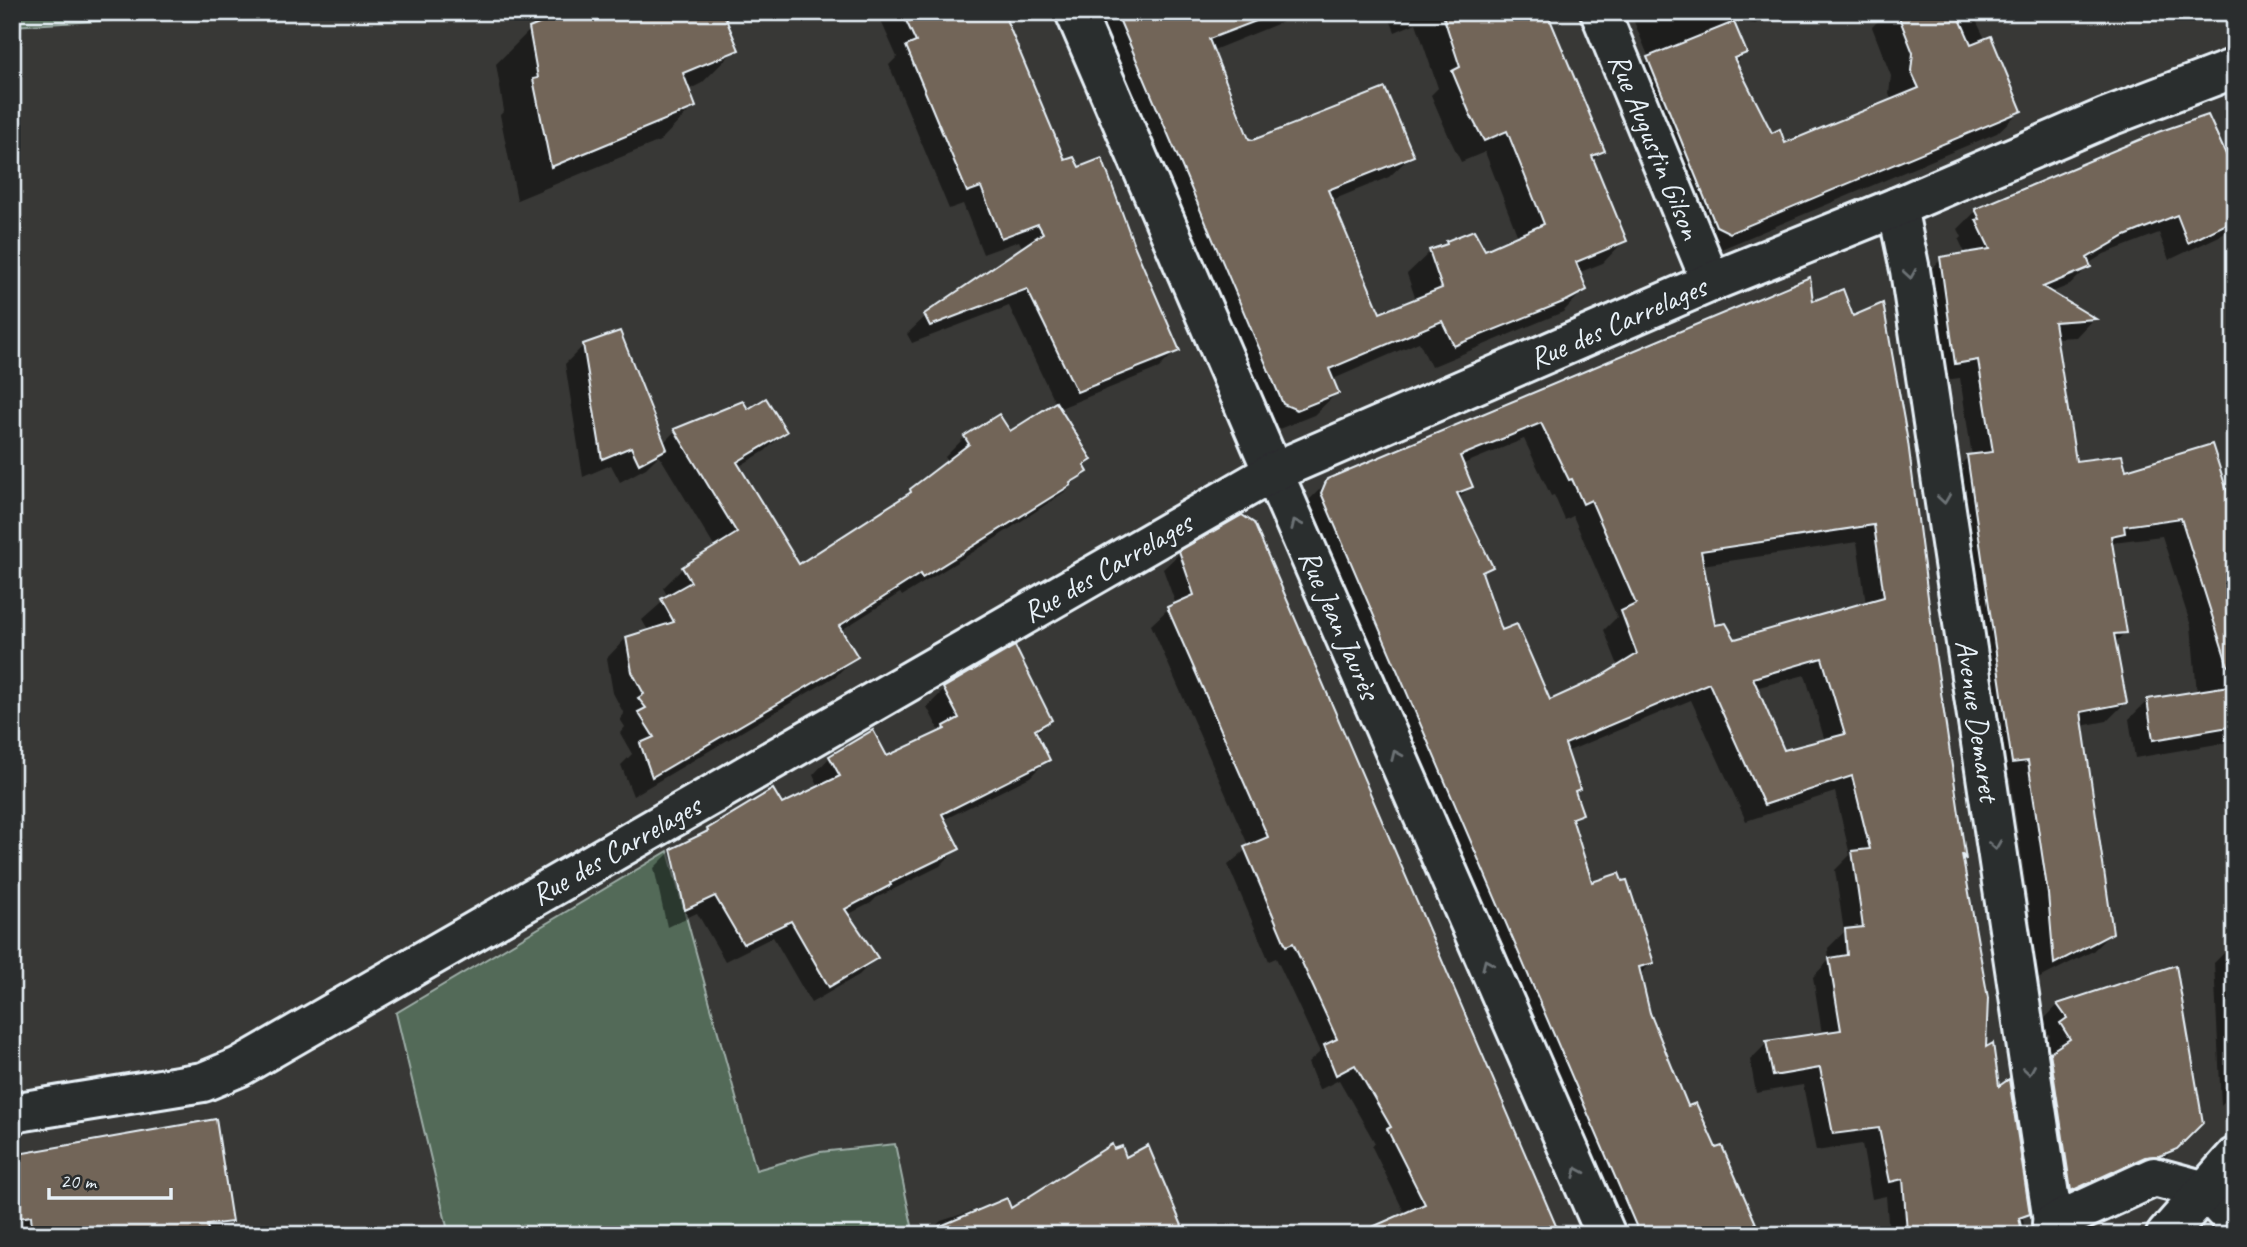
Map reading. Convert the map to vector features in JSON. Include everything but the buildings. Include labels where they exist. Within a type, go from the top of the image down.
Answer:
[{"type":"street","name":"Rue Jean Jaurès","points":[[1075,12],[1606,1235]]},
{"type":"street","name":"Rue Augustin Gilson","points":[[1600,12],[1710,282]]},
{"type":"street","name":"Rue des Carrelages","points":[[12,1113],[203,1082],[239,1067],[1273,472],[1710,282],[1897,207],[2107,117],[2235,68]]},
{"type":"street","name":"Avenue Demaret","points":[[1897,207],[1912,283],[2053,1230]]},
{"type":"street","points":[[2166,1235],[2235,1157]]},
{"type":"street","points":[[2053,1230],[2154,1177],[2206,1191],[2235,1222]]},
{"type":"green space","points":[[12,12],[183,12],[182,16],[12,26]]},
{"type":"green space","points":[[668,851],[756,1170],[820,1152],[895,1144],[914,1235],[449,1235],[396,1013]]}]
